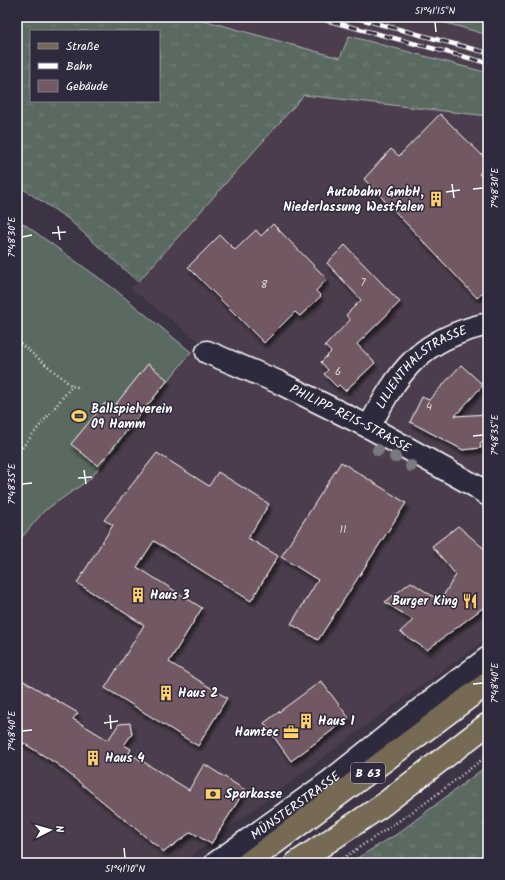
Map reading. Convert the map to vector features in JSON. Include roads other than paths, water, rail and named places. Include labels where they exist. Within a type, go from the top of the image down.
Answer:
[{"type":"main road","name":"MÜNSTERSTRASSE","points":[[248,863],[413,728],[488,683]]},
{"type":"main road","name":"B 63","points":[[296,863],[380,807],[488,724]]},
{"type":"street","name":"LILIENTHALSTRASSE","points":[[369,427],[392,386],[404,370],[420,355],[433,344],[449,336],[488,324]]},
{"type":"street","name":"PHILIPP-REIS-STRASSE","points":[[207,352],[278,382],[369,427],[477,487],[488,495]]},
{"type":"street","name":"MÜNSTERSTRASSE","points":[[216,863],[329,782],[413,728],[488,658]]},
{"type":"railway","points":[[314,17],[488,63]]},
{"type":"railway","points":[[353,17],[488,53]]},
{"type":"place","name":"Autobahn GmbH, Niederlassung Westfalen","points":[[436,199]]},
{"type":"place","name":"Ballspielverein 09 Hamm","points":[[79,416]]},
{"type":"place","name":"Haus 3","points":[[138,595]]},
{"type":"place","name":"Burger King","points":[[470,601]]},
{"type":"place","name":"Haus 2","points":[[166,693]]},
{"type":"place","name":"Haus 1","points":[[306,721]]},
{"type":"place","name":"Hamtec","points":[[291,732]]},
{"type":"place","name":"Haus 4","points":[[93,758]]},
{"type":"place","name":"Sparkasse","points":[[213,794]]}]
